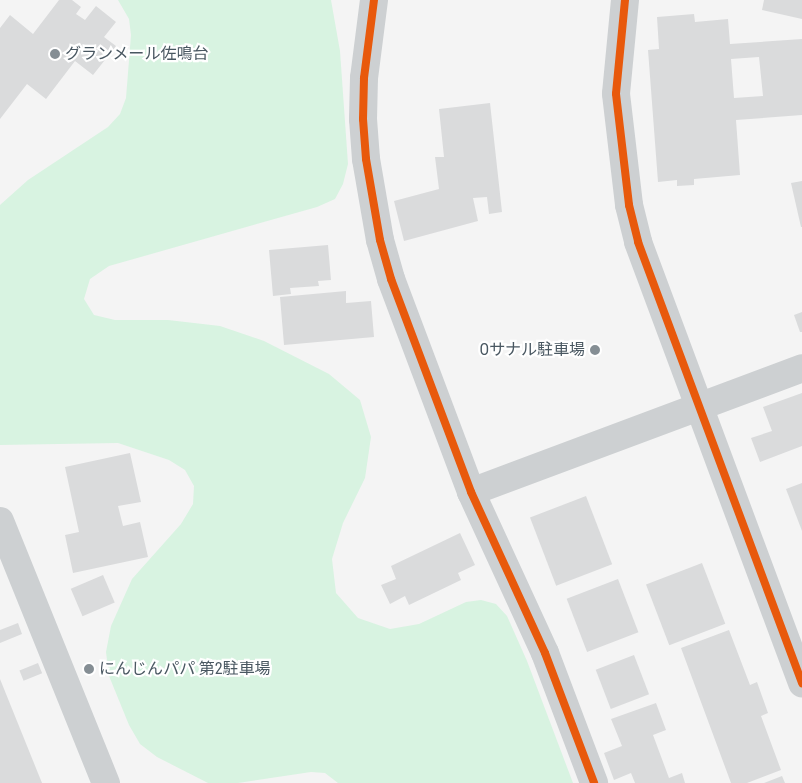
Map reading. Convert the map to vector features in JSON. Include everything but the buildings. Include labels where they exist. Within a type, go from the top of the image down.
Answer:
[{"type":"street","points":[[374,0],[364,78],[363,119],[372,200],[392,279],[471,492],[544,653],[594,783]]},
{"type":"street","points":[[625,0],[616,94],[629,206],[638,242],[802,684]]},
{"type":"street","points":[[471,492],[802,368]]},
{"type":"street","points":[[0,521],[106,783]]},
{"type":"green space","points":[[118,0],[331,0],[340,51],[348,164],[343,184],[335,199],[317,207],[109,266],[90,279],[84,299],[94,315],[115,320],[168,320],[220,326],[264,341],[329,374],[360,400],[371,437],[365,478],[343,523],[332,559],[336,593],[358,618],[390,629],[419,624],[466,602],[481,600],[496,604],[507,616],[527,661],[573,783],[338,783],[325,773],[311,772],[238,783],[208,783],[157,757],[140,744],[129,725],[109,676],[106,652],[111,626],[132,579],[181,524],[193,504],[194,486],[185,470],[169,460],[118,443],[0,445],[0,205],[28,180],[108,127],[120,114],[126,98],[131,35],[129,19]]},
{"type":"cycle path","points":[[374,0],[364,78],[363,119],[366,159],[380,240],[391,279],[471,492],[545,653],[594,783]]},
{"type":"cycle path","points":[[625,0],[616,94],[629,205],[638,242],[802,684]]},
{"type":"place","name":"グランメール佐鳴台","points":[[55,54]]},
{"type":"place","name":"Oサナル駐車場","points":[[595,350]]},
{"type":"place","name":"にんじんパパ 第2駐車場","points":[[89,669]]}]
